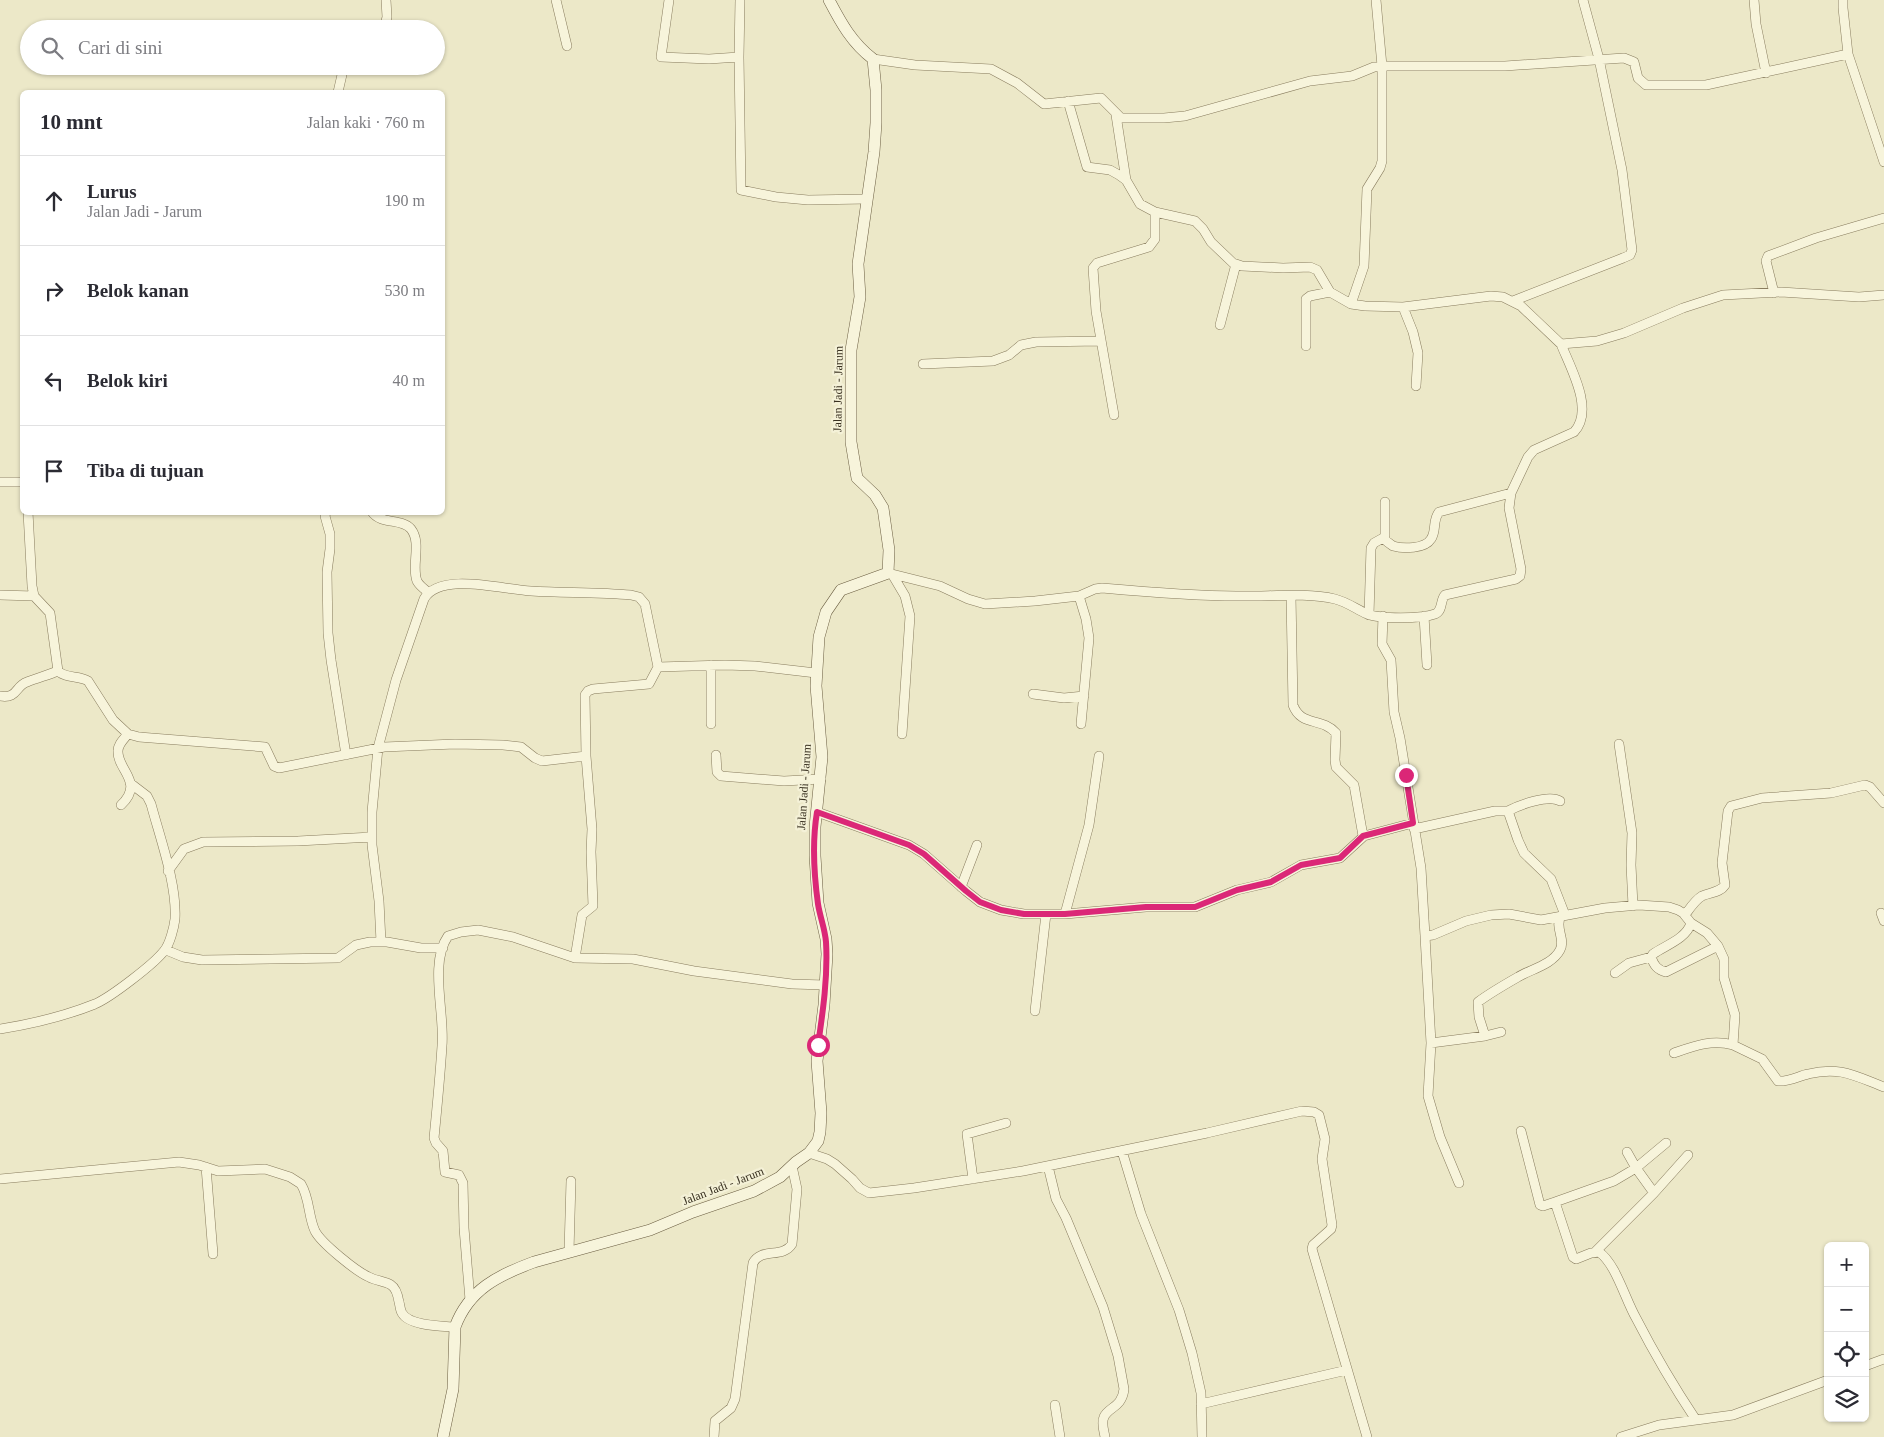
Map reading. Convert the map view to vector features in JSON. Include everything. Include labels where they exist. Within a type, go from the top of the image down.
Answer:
[{"type":"street","points":[[386,0],[386,20]]},
{"type":"street","points":[[556,0],[567,46]]},
{"type":"street","points":[[669,0],[661,57],[709,59],[739,57]]},
{"type":"street","points":[[740,0],[741,190],[776,197],[808,200],[867,199]]},
{"type":"street","points":[[829,0],[847,34],[861,50],[873,59],[916,65],[991,69],[1017,83],[1044,104],[1101,98],[1116,115],[1124,118],[1185,116],[1310,81],[1352,76],[1374,67],[1382,66],[1505,66],[1624,58],[1631,60],[1635,64],[1640,82],[1646,85],[1706,85],[1848,54]]},
{"type":"street","points":[[1351,304],[1364,266],[1367,189],[1380,168],[1382,161],[1382,66],[1376,0]]},
{"type":"street","points":[[1513,301],[1630,255],[1632,250],[1622,170],[1600,59],[1583,0]]},
{"type":"street","points":[[1754,0],[1756,24],[1766,73]]},
{"type":"street","points":[[1843,0],[1842,8],[1848,54],[1884,162]]},
{"type":"street","name":"Jalan Jadi - Jarum","points":[[443,1437],[453,1389],[455,1327],[470,1300],[484,1285],[518,1268],[569,1251],[650,1230],[693,1212],[754,1192],[780,1177],[809,1154],[818,1141],[820,1132],[820,1092],[817,1061],[826,985],[826,939],[818,903],[815,856],[822,757],[816,672],[819,637],[826,612],[841,590],[848,586],[890,574],[889,550],[883,508],[876,495],[857,478],[851,442],[851,350],[860,297],[858,264],[874,152],[876,123],[873,59]]},
{"type":"street","points":[[338,90],[342,75]]},
{"type":"street","points":[[1068,101],[1087,167],[1110,170],[1126,180]]},
{"type":"street","points":[[890,574],[940,586],[968,599],[985,604],[1079,596],[1098,588],[1218,596],[1291,596],[1335,599],[1369,615],[1383,616],[1424,616],[1438,612],[1442,598],[1445,595],[1519,577],[1521,569],[1509,508],[1511,493],[1528,457],[1534,450],[1574,432],[1580,422],[1582,400],[1561,344],[1521,306],[1503,296],[1403,307],[1365,306],[1351,304],[1330,292],[1321,274],[1310,267],[1283,268],[1236,264],[1221,254],[1200,224],[1195,220],[1155,212],[1140,204],[1126,180],[1116,115]]},
{"type":"street","points":[[1114,415],[1093,289],[1093,268],[1097,263],[1149,247],[1156,239],[1155,212]]},
{"type":"street","points":[[1774,292],[1766,261],[1768,256],[1816,238],[1884,218]]},
{"type":"street","points":[[1220,325],[1236,264]]},
{"type":"street","points":[[1306,346],[1306,299],[1310,296],[1330,292]]},
{"type":"street","points":[[1561,344],[1597,341],[1624,333],[1710,298],[1723,295],[1774,292],[1859,297],[1884,295]]},
{"type":"street","points":[[1403,307],[1413,332],[1418,353],[1416,386]]},
{"type":"street","points":[[923,364],[993,361],[1009,356],[1020,345],[1036,342],[1101,341]]},
{"type":"street","points":[[0,482],[20,482]]},
{"type":"street","points":[[1383,538],[1394,546],[1422,546],[1431,539],[1434,532],[1434,522],[1439,512],[1511,493]]},
{"type":"street","points":[[1369,615],[1371,548],[1374,543],[1383,538],[1386,530],[1385,502]]},
{"type":"street","points":[[28,515],[34,596],[50,613],[58,671],[62,674],[82,677],[88,681],[113,720],[128,734],[139,737],[264,747],[274,766],[279,768],[378,748],[485,745],[521,747],[542,761],[586,756]]},
{"type":"street","points":[[325,515],[330,534],[330,549],[326,572],[328,633],[346,755]]},
{"type":"street","points":[[375,515],[378,518],[405,524],[413,531],[417,580],[428,592]]},
{"type":"street","points":[[890,574],[905,596],[910,616],[902,734]]},
{"type":"street","points":[[381,942],[379,901],[372,837],[372,812],[378,748],[396,680],[428,592],[456,585],[485,585],[530,591],[631,595],[639,597],[645,604],[658,667],[649,684],[593,689],[586,693],[586,756],[592,830],[593,906],[582,915],[575,958]]},
{"type":"street","points":[[0,594],[34,596]]},
{"type":"street","points":[[1079,596],[1086,618],[1089,638],[1081,724]]},
{"type":"street","points":[[1291,596],[1293,705],[1296,714],[1305,720],[1332,728],[1336,733],[1336,767],[1354,785],[1363,836]]},
{"type":"street","points":[[1383,616],[1382,641],[1392,660],[1396,724],[1401,744],[1421,868],[1426,936],[1430,1043],[1428,1096],[1438,1130],[1459,1183]]},
{"type":"street","points":[[1424,616],[1427,665]]},
{"type":"street","points":[[711,666],[711,724]]},
{"type":"street","points":[[658,667],[755,666],[816,672]]},
{"type":"street","points":[[0,696],[16,694],[24,683],[58,671]]},
{"type":"street","points":[[1033,694],[1064,698],[1084,696]]},
{"type":"street","points":[[120,805],[129,795],[130,783],[127,772],[120,762],[118,752],[120,744],[128,734]]},
{"type":"street","points":[[1619,744],[1631,827],[1633,906]]},
{"type":"street","points":[[716,755],[717,772],[721,776],[784,780],[820,779]]},
{"type":"street","points":[[1065,914],[1089,825],[1099,756]]},
{"type":"street","points":[[0,1028],[26,1025],[68,1014],[97,1003],[151,964],[166,950],[175,920],[174,899],[168,871],[151,804],[146,796],[130,783]]},
{"type":"street","points":[[1685,915],[1702,896],[1723,889],[1725,885],[1722,863],[1728,812],[1732,806],[1762,798],[1831,793],[1865,785],[1870,787],[1884,803]]},
{"type":"street","points":[[817,812],[909,845],[924,854],[980,902],[1001,910],[1024,914],[1065,914],[1146,907],[1195,907],[1237,890],[1271,882],[1301,865],[1340,858],[1363,836],[1495,811],[1508,811],[1526,803],[1551,798],[1560,801]]},
{"type":"street","points":[[1508,811],[1524,853],[1551,879],[1563,915]]},
{"type":"street","points":[[168,871],[184,849],[203,842],[298,841],[372,837]]},
{"type":"street","points":[[961,887],[977,844]]},
{"type":"street","points":[[1426,936],[1433,935],[1466,921],[1509,914],[1538,920],[1605,908],[1633,906],[1669,907],[1678,910],[1685,915],[1691,924],[1706,933],[1718,946],[1724,959],[1724,978],[1734,1015],[1733,1045]]},
{"type":"street","points":[[1035,1011],[1046,914]]},
{"type":"street","points":[[1485,1036],[1479,1017],[1478,1002],[1519,976],[1545,964],[1557,954],[1561,948],[1562,940],[1558,928],[1558,920],[1563,915]]},
{"type":"street","points":[[1615,973],[1629,963],[1651,957],[1685,935],[1691,924]]},
{"type":"street","points":[[470,1300],[464,1228],[463,1183],[460,1176],[445,1172],[443,1151],[434,1138],[442,1046],[439,966],[448,936],[478,930],[513,937],[575,958],[633,959],[694,971],[792,984],[826,985]]},
{"type":"street","points":[[166,950],[183,957],[202,960],[330,959],[340,957],[356,945],[381,942],[421,948],[443,948]]},
{"type":"street","points":[[1651,957],[1657,968],[1666,972],[1718,946]]},
{"type":"street","points":[[1430,1043],[1485,1036],[1501,1032]]},
{"type":"street","points":[[1674,1053],[1703,1044],[1718,1042],[1733,1045],[1762,1059],[1778,1081],[1831,1070],[1884,1087]]},
{"type":"street","points":[[809,1154],[827,1159],[835,1164],[864,1192],[869,1193],[973,1179],[1048,1166],[1302,1111],[1318,1114],[1325,1139],[1322,1159],[1332,1229],[1313,1245],[1312,1249],[1367,1437]]},
{"type":"street","points":[[973,1179],[968,1134],[1006,1123]]},
{"type":"street","points":[[1521,1131],[1540,1205],[1543,1206],[1614,1181],[1636,1168],[1666,1143]]},
{"type":"street","points":[[1122,1150],[1141,1214],[1178,1310],[1192,1353],[1197,1371],[1201,1404],[1202,1437]]},
{"type":"street","points":[[1627,1152],[1654,1192]]},
{"type":"street","points":[[1555,1202],[1573,1257],[1576,1259],[1595,1252],[1688,1155]]},
{"type":"street","points":[[0,1179],[166,1162],[178,1162],[225,1171],[265,1169],[290,1177],[301,1184],[308,1199],[312,1224],[318,1236],[345,1261],[370,1278],[391,1284],[398,1296],[402,1312],[411,1321],[455,1327]]},
{"type":"street","points":[[714,1437],[714,1421],[731,1408],[734,1399],[753,1262],[760,1254],[784,1251],[789,1249],[792,1244],[797,1189],[792,1166]]},
{"type":"street","points":[[1048,1166],[1056,1199],[1066,1218],[1103,1307],[1118,1356],[1124,1395],[1118,1404],[1103,1418],[1105,1437]]},
{"type":"street","points":[[206,1167],[213,1254]]},
{"type":"street","points":[[569,1251],[571,1181]]},
{"type":"street","points":[[1595,1252],[1599,1252],[1608,1260],[1635,1316],[1674,1388],[1696,1420]]},
{"type":"street","points":[[1869,1365],[1884,1359]]},
{"type":"street","points":[[1201,1404],[1347,1370]]},
{"type":"street","points":[[1621,1437],[1659,1425],[1733,1415],[1824,1381]]},
{"type":"street","points":[[1055,1405],[1060,1437]]},
{"type":"route","points":[[818,1045],[824,1005],[827,954],[824,926],[818,903],[815,856],[817,812],[909,845],[938,865],[980,902],[1001,910],[1024,914],[1065,914],[1146,907],[1187,908],[1203,905],[1237,890],[1271,882],[1301,865],[1340,858],[1363,836],[1413,823],[1406,775]]}]
